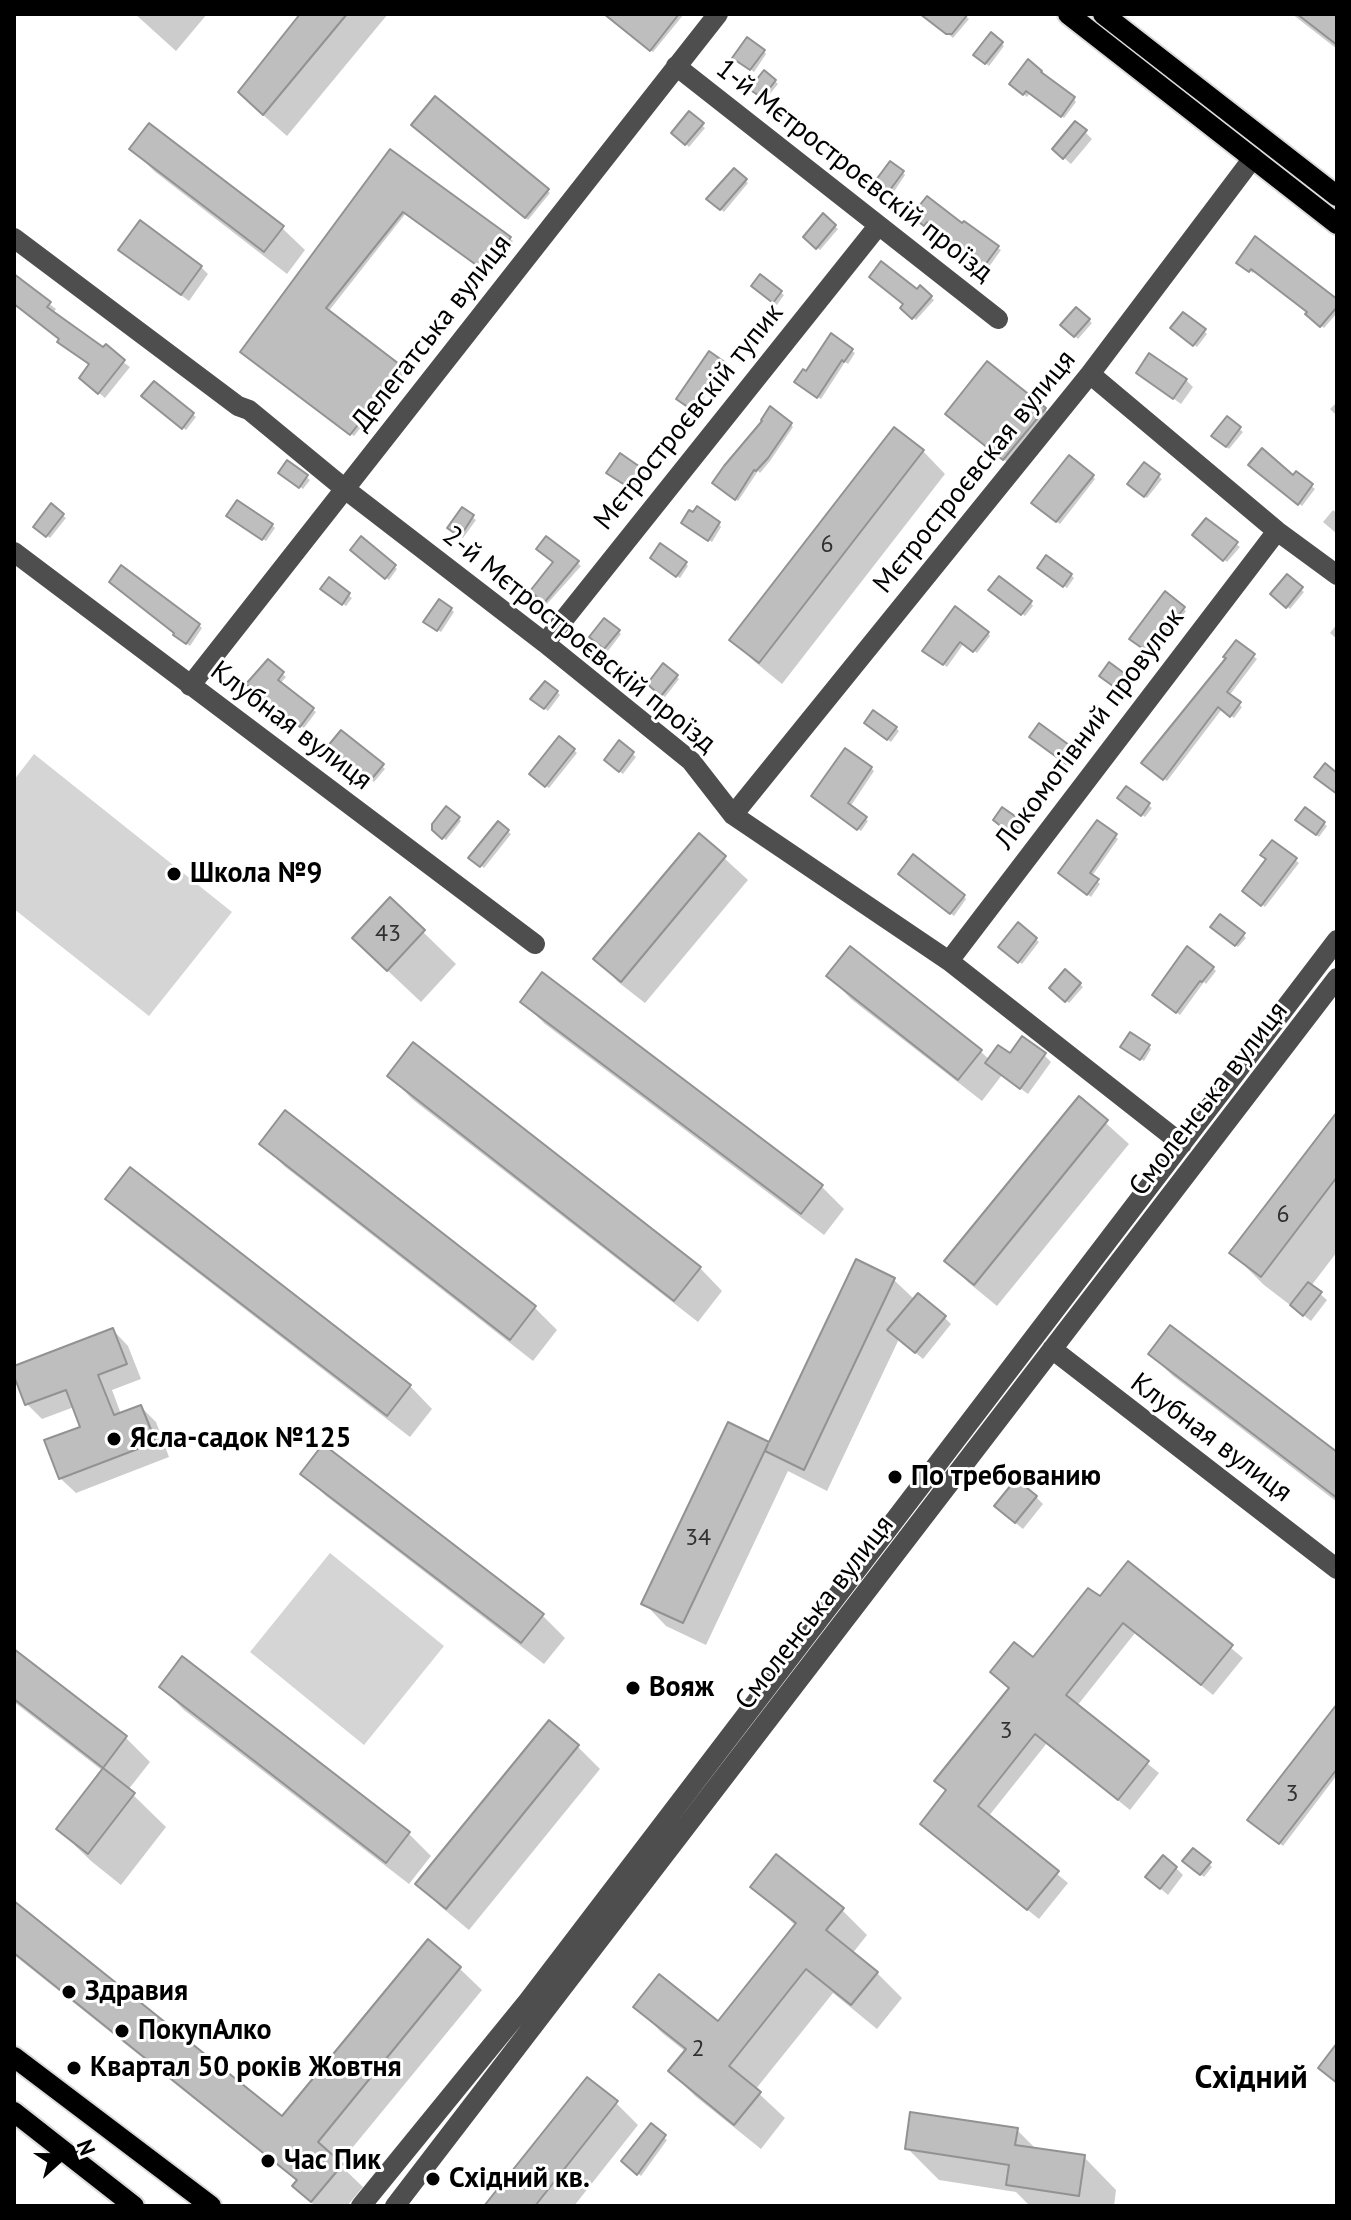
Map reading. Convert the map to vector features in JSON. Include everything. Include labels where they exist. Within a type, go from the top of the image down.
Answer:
[{"type":"main road","points":[[1068,14],[1337,224]]},
{"type":"main road","points":[[1103,14],[1337,196]]},
{"type":"main road","points":[[14,2057],[211,2206]]},
{"type":"main road","points":[[14,2112],[134,2206]]},
{"type":"street","name":"Делегатська вулиця","points":[[190,686],[718,14]]},
{"type":"street","name":"1-й Мєтростроєвскій проїзд","points":[[676,66],[998,319]]},
{"type":"street","name":"Мєтростроєвская вулиця","points":[[733,815],[1090,374],[1253,158]]},
{"type":"street","name":"Мєтростроєвскій тупик","points":[[545,643],[878,226]]},
{"type":"street","name":"2-й Мєтростроєвскій проїзд","points":[[14,238],[238,406],[249,410],[345,489],[545,643],[691,761],[733,815],[949,961],[1182,1144]]},
{"type":"street","points":[[1090,374],[1277,531],[1337,575]]},
{"type":"street","name":"Локомотівний провулок","points":[[949,961],[1277,531]]},
{"type":"street","name":"Клубная вулиця","points":[[14,552],[535,944]]},
{"type":"street","name":"Смоленська вулиця","points":[[361,2206],[528,2001],[1337,940]]},
{"type":"street","name":"Смоленська вулиця","points":[[395,2206],[1337,978]]},
{"type":"street","name":"Клубная вулиця","points":[[1052,1349],[1337,1569]]},
{"type":"shaded area","points":[[34,754],[232,912],[149,1016],[14,909],[14,780]]},
{"type":"shaded area","points":[[330,1553],[444,1646],[364,1745],[250,1652]]},
{"type":"building","points":[[300,14],[347,14],[263,115],[238,92]]},
{"type":"building","points":[[604,14],[679,14],[650,51]]},
{"type":"building","points":[[920,14],[968,14],[952,34],[946,34]]},
{"type":"building","points":[[1297,14],[1337,14],[1337,45]]},
{"type":"building","points":[[991,32],[1003,42],[985,64],[973,55]]},
{"type":"building","points":[[747,37],[765,50],[750,70],[732,58]]},
{"type":"building","points":[[1028,59],[1075,97],[1061,117],[1026,91],[1023,95],[1009,84]]},
{"type":"building","points":[[764,70],[776,80],[762,98],[749,89]]},
{"type":"building","points":[[435,96],[549,189],[525,218],[411,125]]},
{"type":"building","points":[[689,111],[704,123],[685,145],[671,133]]},
{"type":"building","points":[[1075,121],[1087,130],[1063,159],[1052,149]]},
{"type":"building","points":[[149,123],[284,226],[264,252],[129,149]]},
{"type":"building","points":[[390,149],[511,237],[486,272],[403,212],[326,308],[403,367],[350,435],[240,352]]},
{"type":"building","points":[[890,161],[904,171],[887,194],[873,184]]},
{"type":"building","points":[[734,168],[747,179],[720,210],[706,199]]},
{"type":"building","points":[[927,196],[999,246],[982,269],[968,259],[970,255],[927,222],[924,226],[911,216]]},
{"type":"building","points":[[823,213],[836,225],[816,249],[803,237]]},
{"type":"building","points":[[140,220],[202,266],[181,295],[118,250]]},
{"type":"building","points":[[1255,236],[1337,299],[1337,307],[1320,327],[1305,314],[1307,312],[1251,269],[1249,272],[1236,263]]},
{"type":"building","points":[[881,261],[917,289],[920,285],[932,296],[912,319],[900,308],[903,304],[869,277]]},
{"type":"building","points":[[14,274],[51,302],[47,307],[103,347],[106,344],[125,360],[98,394],[79,378],[89,364],[57,342],[59,339],[14,304]]},
{"type":"building","points":[[760,274],[782,291],[773,303],[751,286]]},
{"type":"building","points":[[1076,307],[1090,319],[1074,337],[1060,325]]},
{"type":"building","points":[[1183,312],[1206,329],[1193,346],[1170,328]]},
{"type":"building","points":[[831,333],[853,349],[817,398],[794,382],[803,369],[806,371]]},
{"type":"building","points":[[709,351],[726,363],[692,410],[676,399]]},
{"type":"building","points":[[1149,353],[1187,379],[1173,399],[1136,373]]},
{"type":"building","points":[[987,361],[1046,408],[1003,460],[945,414]]},
{"type":"building","points":[[154,381],[194,413],[182,429],[141,396]]},
{"type":"building","points":[[770,406],[792,423],[768,458],[754,470],[735,500],[712,483],[762,421]]},
{"type":"building","points":[[1227,416],[1241,427],[1226,447],[1211,436]]},
{"type":"building","points":[[894,427],[924,450],[759,663],[729,640]]},
{"type":"building","points":[[1262,448],[1293,475],[1296,471],[1313,484],[1298,505],[1248,465]]},
{"type":"building","points":[[620,453],[643,469],[628,487],[606,473]]},
{"type":"building","points":[[1069,455],[1094,475],[1056,522],[1031,503]]},
{"type":"building","points":[[287,460],[308,475],[299,488],[278,473]]},
{"type":"building","points":[[1144,462],[1160,474],[1144,497],[1127,484]]},
{"type":"building","points":[[237,500],[273,524],[262,540],[226,516]]},
{"type":"building","points":[[51,503],[64,514],[46,537],[33,527]]},
{"type":"building","points":[[697,506],[720,522],[708,541],[681,523],[689,510],[693,512]]},
{"type":"building","points":[[462,507],[474,515],[460,537],[447,528]]},
{"type":"building","points":[[1206,518],[1238,542],[1223,561],[1192,535]]},
{"type":"building","points":[[361,536],[396,565],[385,579],[350,550]]},
{"type":"building","points":[[546,536],[579,561],[544,603],[530,591],[553,562],[536,549]]},
{"type":"building","points":[[660,543],[687,562],[676,577],[650,558]]},
{"type":"building","points":[[1046,555],[1072,574],[1063,587],[1037,568]]},
{"type":"building","points":[[121,565],[200,624],[186,644],[109,582]]},
{"type":"building","points":[[1287,574],[1303,587],[1286,608],[1270,594]]},
{"type":"building","points":[[999,576],[1032,601],[1021,615],[988,590]]},
{"type":"building","points":[[329,577],[350,593],[342,605],[320,589]]},
{"type":"building","points":[[1165,591],[1185,607],[1149,653],[1129,639]]},
{"type":"building","points":[[439,599],[452,608],[437,631],[423,622]]},
{"type":"building","points":[[955,606],[989,632],[973,652],[960,642],[943,665],[922,651]]},
{"type":"building","points":[[604,618],[620,630],[604,649],[589,637]]},
{"type":"building","points":[[1236,640],[1255,654],[1227,692],[1241,702],[1230,717],[1218,707],[1163,780],[1141,763],[1226,658],[1223,657]]},
{"type":"building","points":[[268,659],[284,672],[278,680],[314,708],[300,727],[246,684]]},
{"type":"building","points":[[1109,662],[1128,676],[1117,689],[1099,676]]},
{"type":"building","points":[[663,663],[678,675],[661,696],[647,684]]},
{"type":"building","points":[[545,681],[558,691],[544,709],[530,699]]},
{"type":"building","points":[[873,710],[897,727],[887,740],[864,723]]},
{"type":"building","points":[[1039,723],[1076,750],[1066,764],[1029,737]]},
{"type":"building","points":[[341,730],[384,764],[370,781],[327,747]]},
{"type":"building","points":[[559,736],[575,749],[545,787],[529,774]]},
{"type":"building","points":[[619,740],[634,752],[619,772],[604,760]]},
{"type":"building","points":[[845,748],[872,767],[848,803],[867,817],[857,830],[811,796]]},
{"type":"building","points":[[1325,763],[1337,773],[1337,794],[1314,777]]},
{"type":"building","points":[[1126,786],[1150,803],[1141,816],[1117,798]]},
{"type":"building","points":[[446,806],[460,817],[442,839],[432,830],[432,824]]},
{"type":"building","points":[[1002,807],[1022,821],[1012,835],[993,820]]},
{"type":"building","points":[[1305,807],[1325,822],[1316,835],[1295,820]]},
{"type":"building","points":[[1097,820],[1117,834],[1090,873],[1099,879],[1087,895],[1058,873]]},
{"type":"building","points":[[498,821],[509,830],[480,867],[468,858]]},
{"type":"building","points":[[699,833],[726,856],[621,982],[593,959]]},
{"type":"building","points":[[1272,840],[1297,858],[1261,906],[1242,891],[1266,859],[1260,855]]},
{"type":"building","points":[[913,854],[965,895],[950,914],[898,874]]},
{"type":"building","points":[[390,897],[425,930],[387,971],[352,938]]},
{"type":"building","points":[[1220,914],[1245,933],[1235,946],[1210,927]]},
{"type":"building","points":[[1018,922],[1037,938],[1018,963],[998,947]]},
{"type":"building","points":[[850,946],[982,1050],[958,1080],[826,976]]},
{"type":"building","points":[[1187,946],[1214,967],[1176,1013],[1152,995]]},
{"type":"building","points":[[1065,969],[1081,983],[1065,1002],[1049,988]]},
{"type":"building","points":[[542,972],[823,1185],[801,1214],[520,1002]]},
{"type":"building","points":[[1130,1032],[1150,1045],[1140,1060],[1120,1047]]},
{"type":"building","points":[[1022,1036],[1046,1053],[1020,1089],[985,1063],[998,1045],[1010,1053]]},
{"type":"building","points":[[413,1042],[701,1267],[674,1301],[387,1076]]},
{"type":"building","points":[[1079,1096],[1108,1120],[974,1285],[944,1261]]},
{"type":"building","points":[[285,1110],[536,1306],[510,1340],[259,1144]]},
{"type":"building","points":[[1337,1112],[1337,1177],[1261,1277],[1229,1253]]},
{"type":"building","points":[[130,1167],[411,1385],[387,1416],[105,1199]]},
{"type":"building","points":[[856,1259],[895,1278],[804,1470],[765,1451],[768,1444],[683,1623],[641,1604],[728,1422],[769,1442]]},
{"type":"building","points":[[1308,1282],[1322,1292],[1303,1316],[1290,1305]]},
{"type":"building","points":[[918,1293],[946,1316],[915,1353],[887,1330]]},
{"type":"building","points":[[1170,1325],[1337,1452],[1337,1498],[1148,1354]]},
{"type":"building","points":[[113,1328],[127,1364],[98,1375],[114,1415],[141,1405],[156,1442],[59,1479],[44,1440],[80,1427],[66,1390],[25,1405],[14,1376],[14,1366]]},
{"type":"building","points":[[323,1444],[544,1614],[521,1643],[300,1474]]},
{"type":"building","points":[[1016,1479],[1037,1496],[1015,1523],[994,1506]]},
{"type":"building","points":[[1128,1561],[1233,1645],[1201,1685],[1123,1623],[1066,1695],[1149,1761],[1118,1800],[1035,1734],[978,1806],[1059,1871],[1027,1910],[920,1824],[946,1790],[934,1781],[1009,1688],[990,1672],[1014,1642],[1033,1657],[1088,1588],[1100,1596]]},
{"type":"building","points":[[14,1649],[127,1736],[103,1768],[14,1699]]},
{"type":"building","points":[[182,1656],[410,1832],[386,1863],[159,1687]]},
{"type":"building","points":[[1337,1704],[1337,1769],[1279,1844],[1247,1820]]},
{"type":"building","points":[[549,1720],[579,1745],[446,1909],[415,1884]]},
{"type":"building","points":[[103,1768],[135,1793],[88,1854],[56,1829]]},
{"type":"building","points":[[1193,1848],[1211,1862],[1200,1875],[1182,1861]]},
{"type":"building","points":[[776,1854],[844,1908],[826,1930],[878,1972],[851,2005],[806,1969],[729,2066],[761,2092],[734,2125],[668,2071],[686,2049],[633,2007],[659,1974],[718,2021],[796,1923],[750,1887]]},
{"type":"building","points":[[1163,1855],[1177,1867],[1160,1889],[1145,1877]]},
{"type":"building","points":[[14,1901],[282,2116],[428,1939],[461,1967],[318,2142],[343,2164],[311,2202],[292,2186],[297,2180],[14,1953]]},
{"type":"building","points":[[1337,2043],[1337,2083],[1318,2068]]},
{"type":"building","points":[[587,2077],[618,2101],[535,2206],[484,2206]]},
{"type":"building","points":[[910,2112],[1018,2128],[1015,2145],[1085,2155],[1079,2196],[1006,2185],[1009,2165],[905,2149]]},
{"type":"building","points":[[651,2123],[666,2135],[637,2175],[621,2161]]},
{"type":"place","name":"Школа №9","points":[[174,874]]},
{"type":"place","name":"Ясла-садок №125","points":[[114,1439]]},
{"type":"place","name":"По требованию","points":[[895,1477]]},
{"type":"place","name":"Вояж","points":[[633,1688]]},
{"type":"place","name":"Здравия","points":[[69,1992]]},
{"type":"place","name":"ПокупАлко","points":[[122,2031]]},
{"type":"place","name":"Квартал 50 років Жовтня","points":[[74,2068]]},
{"type":"place","name":"Час Пик","points":[[268,2161]]},
{"type":"place","name":"Східний кв.","points":[[433,2179]]},
{"type":"district","name":"Східний","points":[[1251,2079]]}]
